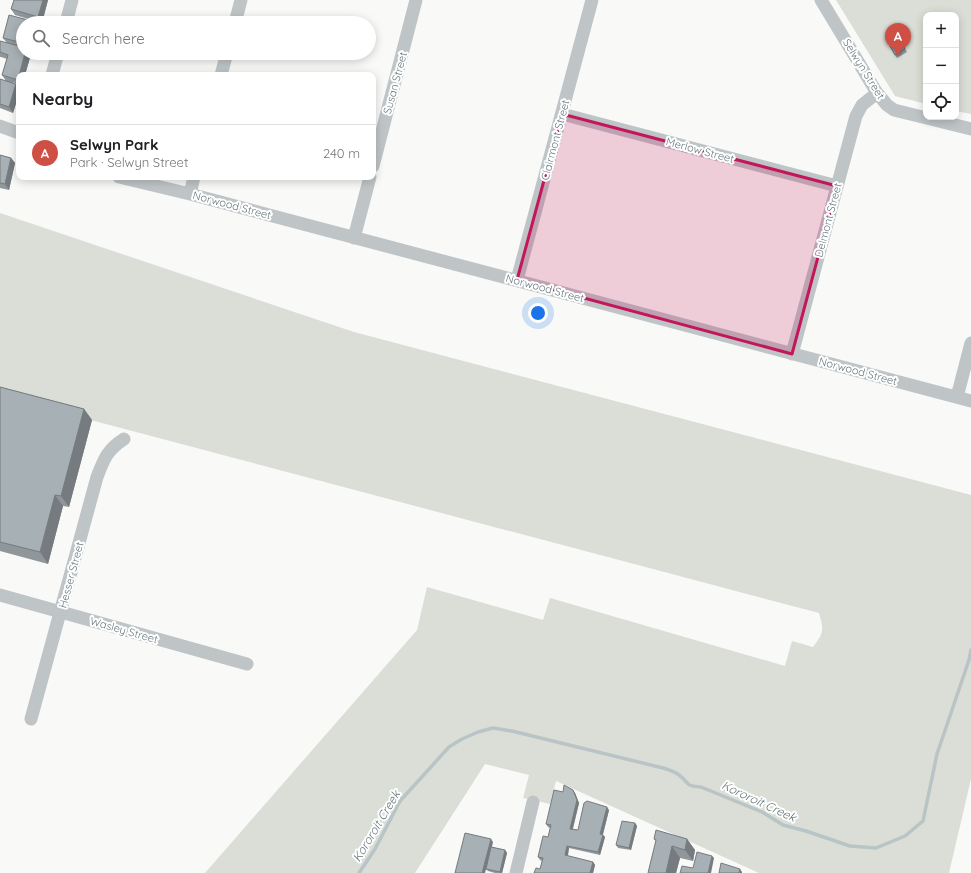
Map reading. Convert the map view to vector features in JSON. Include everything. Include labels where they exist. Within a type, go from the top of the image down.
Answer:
[{"type":"street","points":[[68,16],[72,0]]},
{"type":"street","points":[[237,16],[241,0]]},
{"type":"street","name":"Susan Street","points":[[376,154],[416,0]]},
{"type":"street","name":"Clairmont Street","points":[[517,280],[592,0]]},
{"type":"street","name":"Selwyn Street","points":[[821,0],[877,93],[887,105],[894,110],[971,129]]},
{"type":"street","points":[[53,72],[56,60]]},
{"type":"street","points":[[222,72],[225,60]]},
{"type":"street","name":"Delmont Street","points":[[792,354],[856,116],[862,105],[877,93]]},
{"type":"street","name":"Merlow Street","points":[[562,114],[837,186]]},
{"type":"street","points":[[0,126],[16,132]]},
{"type":"street","name":"Norwood Street","points":[[132,180],[517,280],[971,401]]},
{"type":"street","points":[[190,194],[193,180]]},
{"type":"street","points":[[354,238],[369,180]]},
{"type":"street","points":[[957,397],[971,343]]},
{"type":"street","name":"Hesser Street","points":[[31,719],[97,477],[104,459],[113,446],[124,439]]},
{"type":"street","name":"Wasley Street","points":[[0,596],[247,664]]},
{"type":"street","points":[[516,873],[533,802]]},
{"type":"highlighted area","points":[[562,114],[837,186],[792,354],[517,280]]},
{"type":"shaded area","points":[[836,0],[971,0],[971,114],[959,112],[959,12],[923,12],[923,103],[895,96]]},
{"type":"shaded area","points":[[0,213],[354,332],[971,495],[971,779],[949,873],[759,873],[556,781],[550,804],[523,798],[529,775],[485,764],[415,873],[205,873],[417,630],[427,587],[543,620],[550,598],[785,666],[792,641],[813,647],[821,635],[822,624],[819,613],[0,396]]},
{"type":"building","points":[[14,0],[43,0],[38,16],[11,9]]},
{"type":"building","points":[[9,15],[16,17],[16,41],[3,38]]},
{"type":"building","points":[[900,39],[905,49],[895,55],[890,46]]},
{"type":"building","points":[[0,41],[16,45],[16,60],[23,60],[20,72],[16,72],[16,79],[2,75],[8,55],[0,52]]},
{"type":"building","points":[[0,79],[16,84],[9,107],[0,104]]},
{"type":"building","points":[[0,155],[11,158],[5,184],[0,183]]},
{"type":"building","points":[[0,387],[84,409],[61,496],[55,495],[40,552],[0,542]]},
{"type":"building","points":[[564,785],[573,790],[577,800],[570,829],[578,830],[584,803],[587,801],[607,807],[600,834],[603,835],[598,852],[567,846],[565,855],[593,862],[590,873],[534,873],[536,868],[540,869],[543,858],[538,857],[543,836],[548,837],[551,825],[546,824],[554,790],[563,792]]},
{"type":"building","points":[[622,821],[635,823],[629,848],[616,845]]},
{"type":"building","points":[[656,830],[687,839],[685,850],[672,846],[666,873],[648,873],[656,840],[654,839]]},
{"type":"building","points":[[465,833],[491,839],[482,873],[455,873]]},
{"type":"building","points":[[491,847],[505,850],[500,872],[486,869]]},
{"type":"building","points":[[697,852],[712,856],[708,873],[680,873],[682,866],[693,868]]},
{"type":"building","points":[[721,863],[740,869],[739,873],[719,873]]},
{"type":"waterway","name":"Kororoit Creek","points":[[359,873],[375,849],[400,801],[449,747],[478,732],[493,728],[512,731],[663,768],[677,774],[689,785],[701,787],[762,812],[783,825],[850,846],[876,848],[905,836],[923,821],[937,754],[969,660],[971,650]]},
{"type":"place","name":"Selwyn Park","points":[[898,56]]}]
